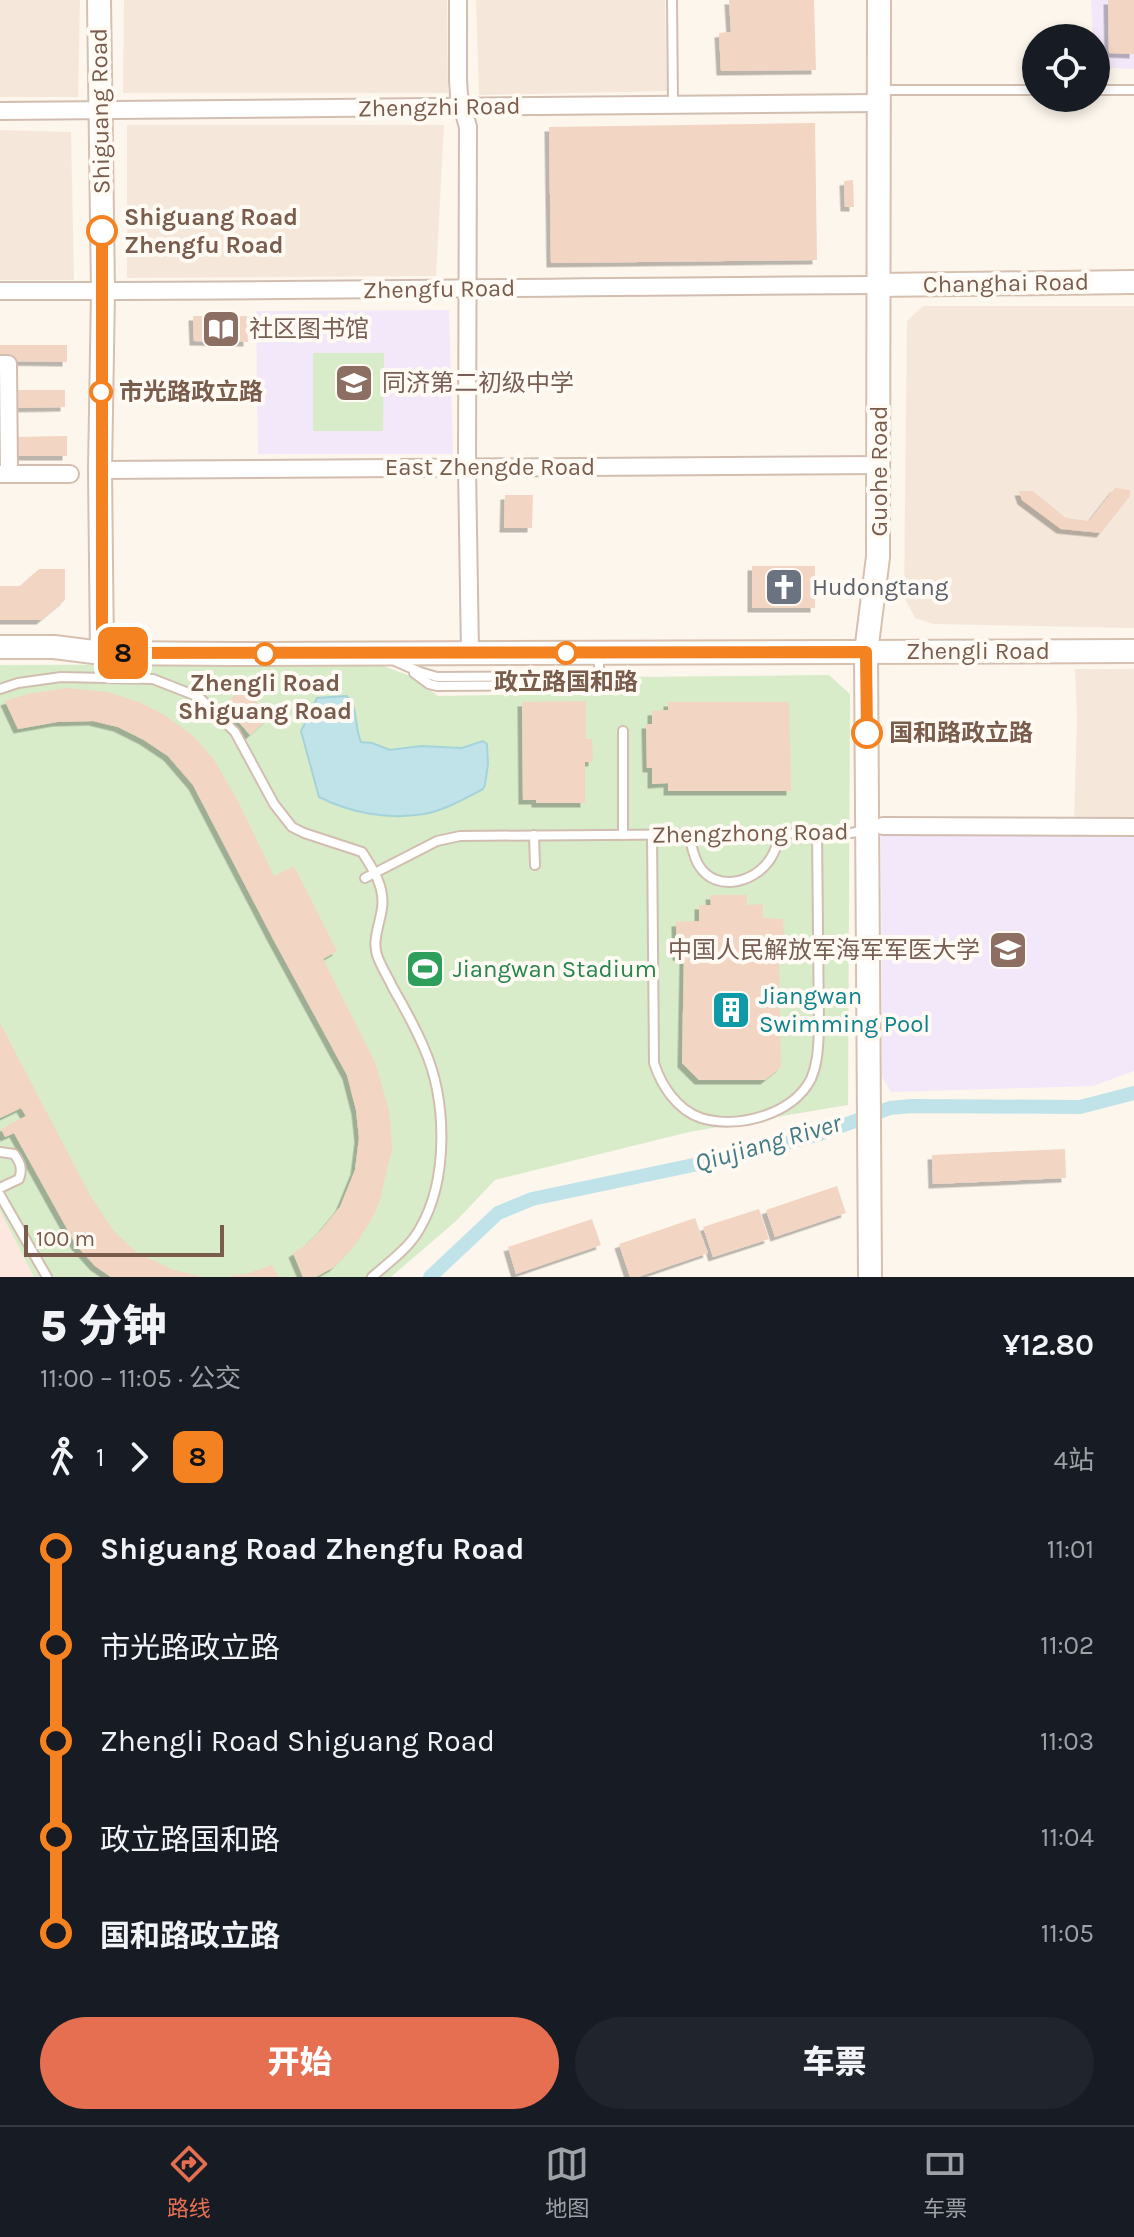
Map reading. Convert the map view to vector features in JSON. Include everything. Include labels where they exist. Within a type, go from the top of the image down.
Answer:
[{"type":"street","name":"Shiguang Road","points":[[99,0],[103,292],[100,470],[102,653]]},
{"type":"street","points":[[458,0],[458,80],[468,127],[470,653]]},
{"type":"street","name":"Guohe Road","points":[[870,1277],[868,1149],[875,828],[866,652],[878,557],[879,0]]},
{"type":"street","name":"Zhengzhi Road","points":[[0,111],[673,104],[878,97]]},
{"type":"street","name":"Changhai Road","points":[[878,285],[1134,282]]},
{"type":"street","name":"Zhengfu Road","points":[[0,291],[878,285]]},
{"type":"street","points":[[0,364],[8,364],[4,474],[70,474]]},
{"type":"street","name":"East Zhengde Road","points":[[100,470],[879,465]]},
{"type":"street","name":"Zhengli Road","points":[[0,647],[54,647],[102,653],[369,654],[1134,651]]},
{"type":"street","name":"Zhengli Road","points":[[0,660],[54,660],[102,653]]},
{"type":"street","name":"Zhengzhong Road","points":[[875,828],[1134,827]]},
{"type":"lane","points":[[672,0],[673,104]]},
{"type":"lane","points":[[1110,90],[1134,90]]},
{"type":"lane","points":[[878,97],[1022,91]]},
{"type":"lane","points":[[512,653],[513,681]]},
{"type":"lane","points":[[369,654],[388,657],[437,686],[513,681],[599,685],[599,653]]},
{"type":"lane","points":[[0,689],[18,683],[61,677],[153,679],[199,697],[235,732],[274,804],[292,827],[362,852],[383,893],[375,951],[425,1049],[437,1086],[441,1115],[440,1155],[429,1211],[418,1233],[400,1254],[372,1277]]},
{"type":"lane","points":[[623,731],[623,835]]},
{"type":"lane","name":"Zhengzhong Road","points":[[365,878],[437,841],[460,836],[851,833],[875,828]]},
{"type":"lane","points":[[652,834],[654,1063],[659,1080],[681,1106],[699,1117],[735,1121],[752,1119],[785,1105],[810,1080],[818,1059],[817,832]]},
{"type":"lane","points":[[689,834],[698,864],[712,878],[724,883],[752,877],[763,868],[774,852],[778,834]]},
{"type":"lane","points":[[534,835],[535,865]]},
{"type":"lane","points":[[818,947],[832,948]]},
{"type":"lane","points":[[0,1152],[14,1154],[22,1172],[19,1179],[0,1188]]},
{"type":"lane","points":[[0,1195],[47,1277]]},
{"type":"shaded area","points":[[0,0],[80,0],[78,97],[0,97]]},
{"type":"shaded area","points":[[124,0],[447,0],[448,93],[123,93]]},
{"type":"shaded area","points":[[476,0],[665,0],[667,91],[479,95]]},
{"type":"shaded area","points":[[1091,0],[1134,0],[1134,69],[1110,68],[1110,24],[1092,24]]},
{"type":"shaded area","points":[[127,125],[444,125],[436,276],[127,278]]},
{"type":"shaded area","points":[[0,130],[71,132],[74,280],[0,280]]},
{"type":"shaded area","points":[[923,306],[1134,306],[1134,628],[933,624],[915,618],[904,597],[907,321]]},
{"type":"shaded area","name":"同济第二初级中学","points":[[449,310],[453,454],[258,454],[256,311]]},
{"type":"shaded area","points":[[1075,669],[1134,669],[1134,819],[1074,820]]},
{"type":"shaded area","name":"中国人民解放军海军军医大学","points":[[881,829],[1134,829],[1134,1071],[1093,1086],[891,1092],[882,1077]]},
{"type":"shaded area","points":[[0,1211],[34,1277],[0,1277]]},
{"type":"green space","points":[[313,353],[384,353],[383,431],[313,431]]},
{"type":"green space","name":"Jiangwan Stadium","points":[[378,664],[413,677],[438,696],[624,693],[623,677],[829,675],[850,694],[848,1105],[689,1132],[495,1180],[456,1221],[391,1277],[34,1277],[0,1211],[0,665]]},
{"type":"water","points":[[347,696],[353,707],[361,742],[390,750],[421,746],[462,748],[483,741],[487,744],[488,764],[483,789],[439,810],[410,816],[370,814],[319,797],[301,731],[317,698]]},
{"type":"building","points":[[729,0],[814,0],[816,70],[721,71],[719,33],[731,32]]},
{"type":"building","points":[[1108,0],[1134,0],[1134,54],[1110,53]]},
{"type":"building","points":[[815,123],[817,260],[551,263],[549,127]]},
{"type":"building","points":[[853,180],[854,207],[845,207],[844,181]]},
{"type":"building","name":"社区图书馆","points":[[193,316],[247,316],[248,342],[194,341]]},
{"type":"building","points":[[0,345],[67,345],[67,362],[0,361]]},
{"type":"building","points":[[13,390],[65,390],[65,407],[12,408]]},
{"type":"building","points":[[67,436],[67,456],[11,456],[11,437]]},
{"type":"building","points":[[1115,488],[1130,490],[1130,496],[1101,533],[1061,529],[1022,500],[1019,491],[1033,491],[1066,518],[1089,521]]},
{"type":"building","points":[[505,495],[533,495],[532,528],[504,528]]},
{"type":"building","name":"Hudongtang","points":[[752,566],[815,566],[815,608],[752,608]]},
{"type":"building","points":[[39,569],[65,569],[65,600],[41,620],[0,620],[0,586],[20,586]]},
{"type":"building","points":[[67,688],[108,692],[139,702],[192,735],[213,758],[238,801],[274,876],[294,866],[337,951],[323,959],[375,1062],[389,1110],[392,1148],[380,1200],[372,1219],[355,1245],[334,1267],[316,1277],[303,1277],[293,1253],[306,1245],[340,1207],[355,1170],[359,1138],[347,1075],[193,785],[168,756],[118,727],[93,721],[57,722],[18,729],[5,701]]},
{"type":"building","points":[[244,688],[270,717],[250,735],[224,705]]},
{"type":"building","points":[[586,701],[586,739],[592,739],[593,762],[585,762],[585,803],[523,800],[522,702]]},
{"type":"building","points":[[668,702],[789,702],[791,791],[668,791],[668,783],[652,784],[652,768],[647,768],[646,724],[652,724],[652,711],[668,710]]},
{"type":"building","name":"Jiangwan Swimming Pool","points":[[710,895],[747,895],[747,905],[763,904],[763,918],[783,919],[785,956],[779,957],[781,1067],[765,1080],[699,1080],[682,1063],[684,957],[677,956],[676,922],[699,921],[699,905],[711,905]]},
{"type":"building","points":[[0,1023],[91,1197],[113,1230],[136,1252],[171,1269],[202,1277],[111,1277],[95,1266],[76,1245],[14,1133],[5,1137],[1,1129],[26,1116],[21,1108],[0,1118]]},
{"type":"building","points":[[1065,1149],[1066,1178],[933,1184],[932,1155]]},
{"type":"building","points":[[837,1186],[846,1213],[775,1237],[766,1210]]},
{"type":"building","points":[[759,1209],[769,1239],[713,1257],[703,1227]]},
{"type":"building","points":[[695,1218],[708,1253],[630,1277],[619,1244]]},
{"type":"building","points":[[592,1219],[601,1245],[516,1274],[508,1247]]},
{"type":"building","points":[[272,1265],[278,1277],[232,1277],[232,1275],[246,1274]]},
{"type":"waterway","name":"Qiujiang River","points":[[430,1277],[498,1213],[532,1199],[741,1155],[820,1134],[890,1108],[1080,1107],[1134,1093]]},
{"type":"bus line","name":"8","points":[[102,231],[102,653],[866,652],[867,733]]},
{"type":"place","name":"Shiguang Road Zhengfu Road","points":[[102,231]]},
{"type":"place","name":"社区图书馆","points":[[221,329]]},
{"type":"place","name":"同济第二初级中学","points":[[354,383]]},
{"type":"place","name":"市光路政立路","points":[[101,392]]},
{"type":"place","name":"Hudongtang","points":[[784,587]]},
{"type":"place","name":"政立路国和路","points":[[566,653]]},
{"type":"place","name":"Zhengli Road Shiguang Road","points":[[265,654]]},
{"type":"place","name":"国和路政立路","points":[[867,733]]},
{"type":"place","name":"中国人民解放军海军军医大学","points":[[1008,950]]},
{"type":"place","name":"Jiangwan Stadium","points":[[425,969]]},
{"type":"place","name":"Jiangwan Swimming Pool","points":[[731,1010]]}]
